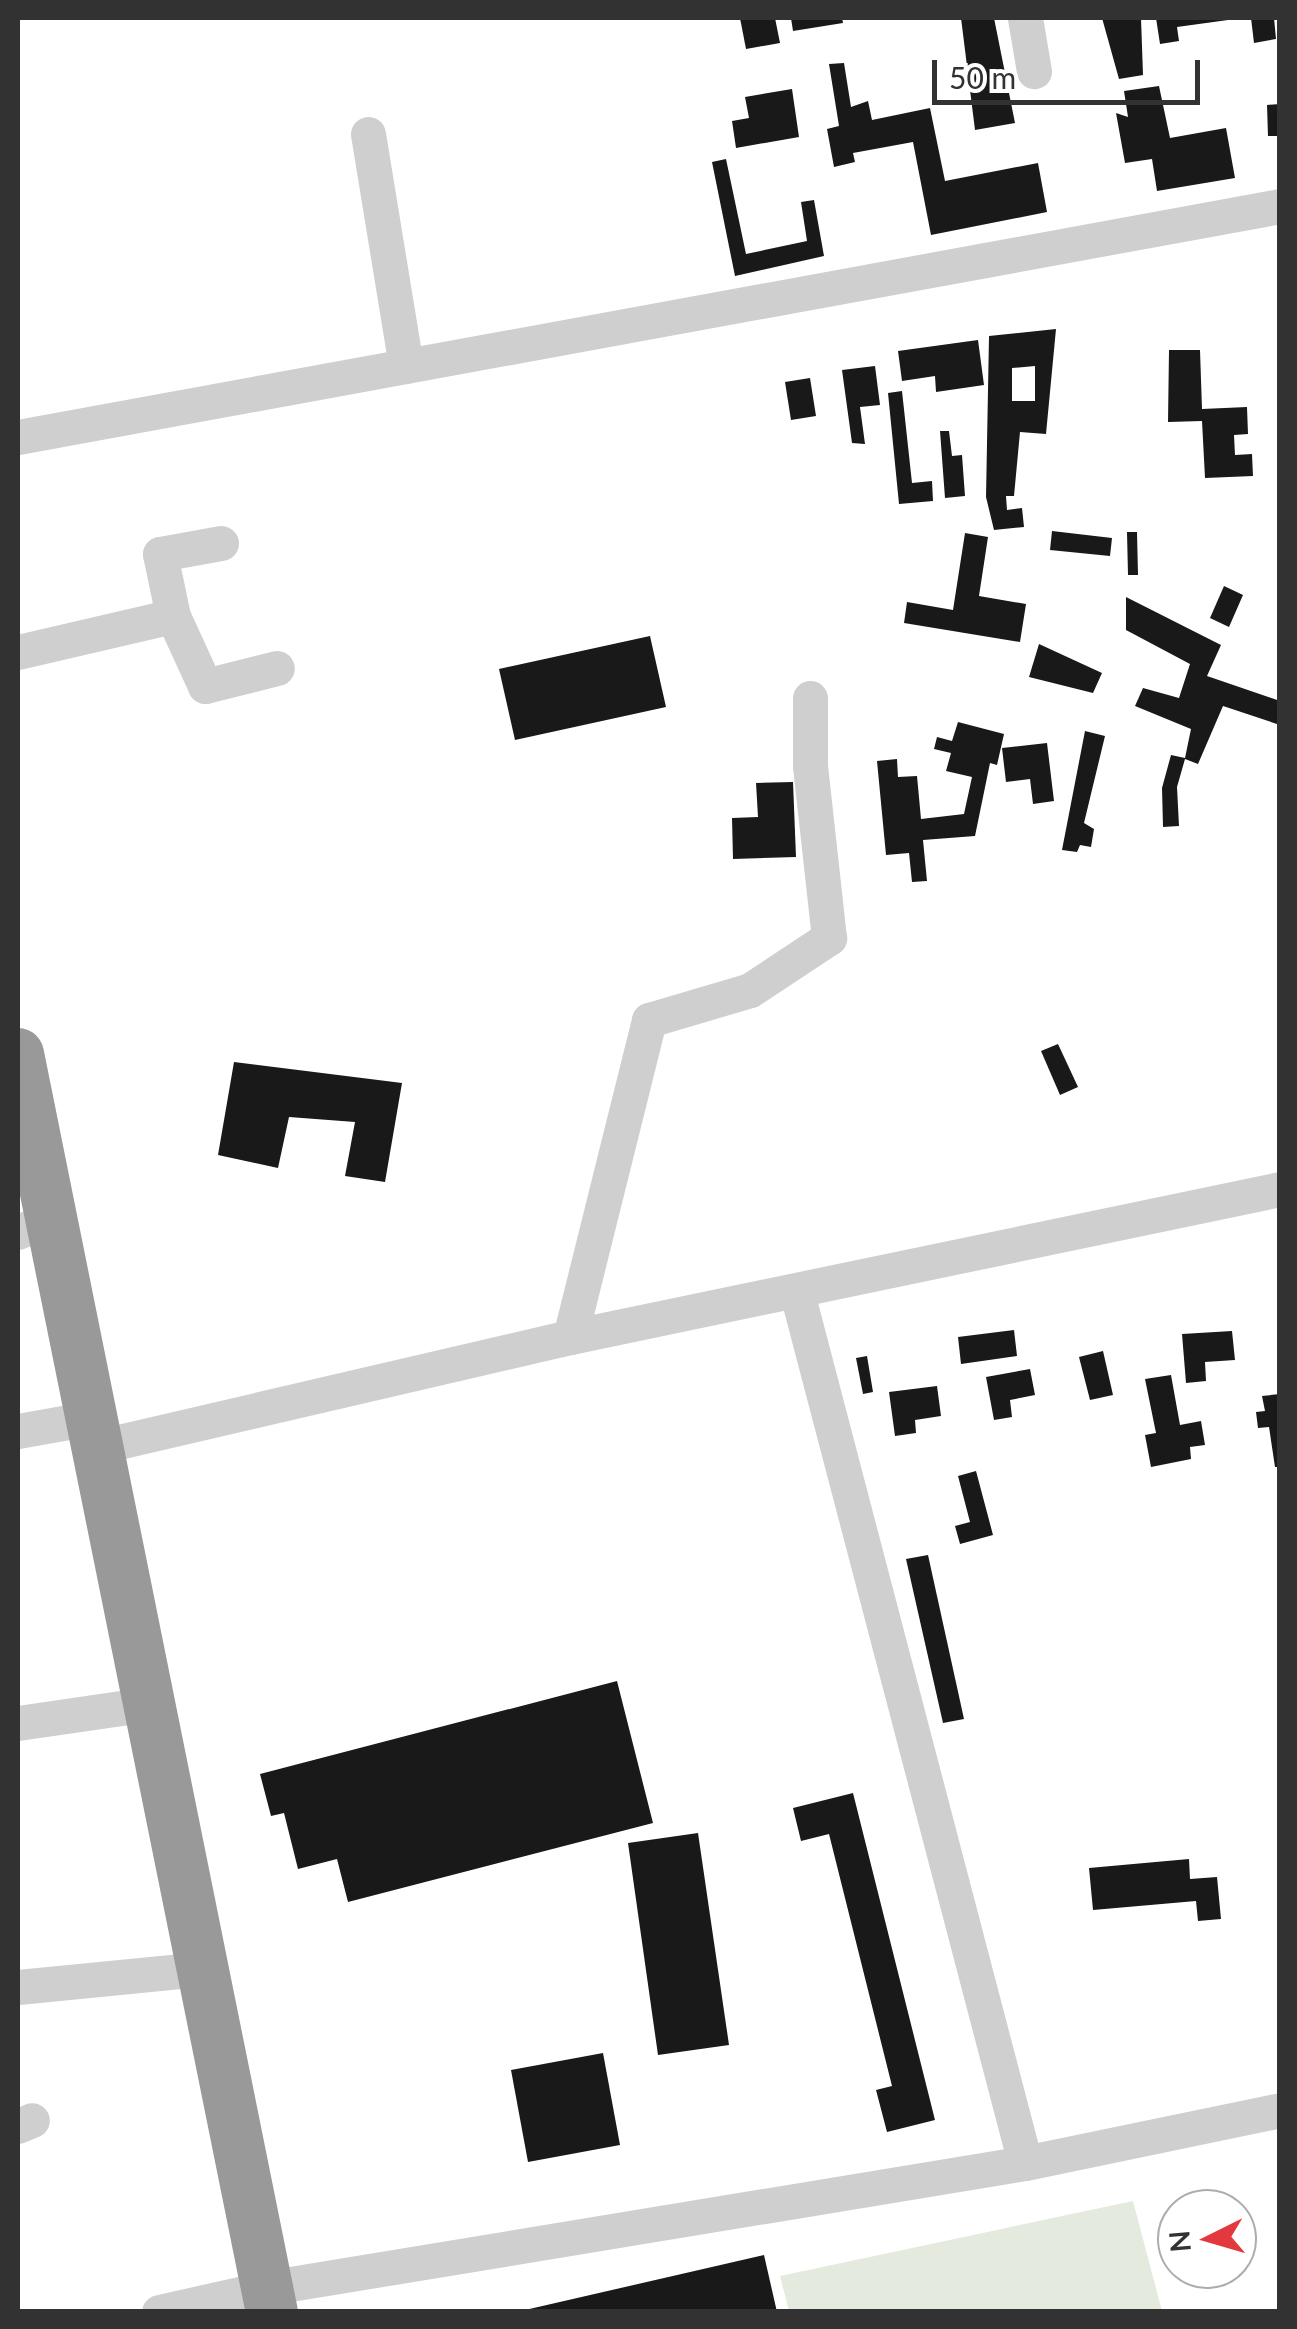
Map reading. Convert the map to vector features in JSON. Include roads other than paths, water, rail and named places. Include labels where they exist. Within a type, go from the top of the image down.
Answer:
[{"type":"highway","points":[[18,1054],[33,1225],[94,1432],[269,2300]]},
{"type":"street","points":[[1025,18],[1034,70]]},
{"type":"street","points":[[368,134],[406,366]]},
{"type":"street","points":[[18,437],[1280,206]]},
{"type":"street","points":[[220,543],[160,554],[174,616],[205,686],[277,668]]},
{"type":"street","points":[[18,652],[174,616]]},
{"type":"street","points":[[570,1337],[649,1020],[750,990],[829,938],[810,766],[810,698]]},
{"type":"street","points":[[18,1430],[94,1432],[797,1294],[1280,1190]]},
{"type":"street","points":[[797,1294],[1025,2163]]},
{"type":"street","points":[[18,1722],[148,1704]]},
{"type":"street","points":[[18,1986],[202,1969]]},
{"type":"street","points":[[159,2312],[269,2300],[1025,2163],[1280,2110]]}]
